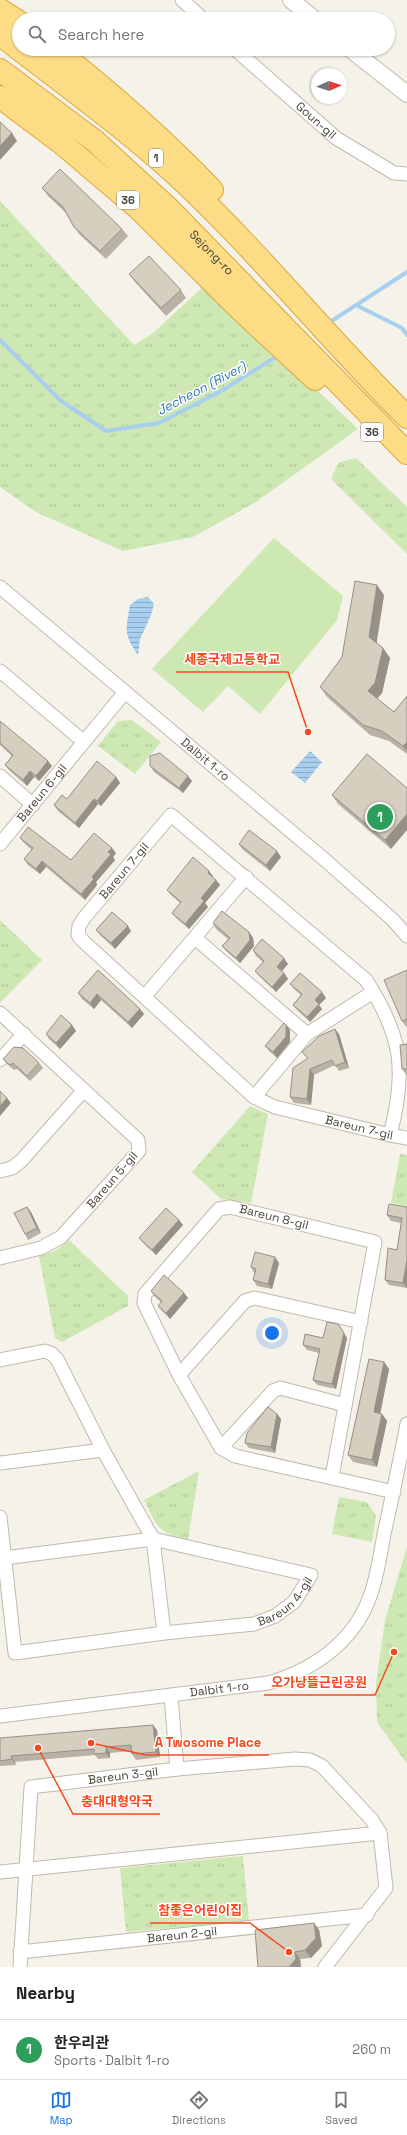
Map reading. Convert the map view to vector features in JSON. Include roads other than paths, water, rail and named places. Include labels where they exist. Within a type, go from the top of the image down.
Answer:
[{"type":"highway","points":[[0,10],[12,18]]},
{"type":"highway","name":"1","points":[[0,34],[12,43]]},
{"type":"highway","name":"1","points":[[28,56],[113,122],[186,184],[284,275]]},
{"type":"highway","points":[[64,56],[97,82],[176,152],[371,371],[407,417]]},
{"type":"highway","name":"Sejong-ro","points":[[0,70],[100,146],[167,207],[252,308]]},
{"type":"highway","name":"36","points":[[0,97],[64,145],[252,308],[341,395],[407,464]]},
{"type":"highway","points":[[371,371],[407,398]]},
{"type":"highway","points":[[341,395],[407,453]]},
{"type":"street","points":[[182,0],[195,12]]},
{"type":"street","points":[[291,0],[306,12]]},
{"type":"street","name":"Goun-gil","points":[[243,56],[336,138],[394,173],[407,174]]},
{"type":"street","points":[[359,56],[407,94]]},
{"type":"street","name":"Dalbit 1-ro","points":[[0,587],[325,860],[393,920],[407,936]]},
{"type":"street","points":[[0,671],[84,742]]},
{"type":"street","name":"Bareun 6-gil","points":[[0,844],[125,692]]},
{"type":"street","points":[[0,776],[33,805]]},
{"type":"street","name":"Bareun 7-gil","points":[[171,815],[246,878],[366,980],[382,1005],[392,1029],[399,1059],[400,1084],[390,1135],[275,1107],[254,1097],[78,935],[84,918],[171,815]]},
{"type":"street","points":[[145,996],[246,878]]},
{"type":"street","points":[[195,938],[307,1034]]},
{"type":"street","points":[[254,1097],[307,1034],[374,992]]},
{"type":"street","name":"Bareun 5-gil","points":[[0,1013],[138,1140],[139,1151],[61,1237],[41,1248],[0,1258]]},
{"type":"street","points":[[0,1060],[24,1034]]},
{"type":"street","points":[[0,1172],[12,1168],[21,1161],[84,1090]]},
{"type":"street","points":[[390,1135],[407,1138]]},
{"type":"street","name":"Bareun 8-gil","points":[[221,1448],[179,1375],[144,1303],[145,1294],[219,1210],[230,1206],[375,1242],[332,1477]]},
{"type":"street","points":[[179,1375],[245,1301],[255,1298],[361,1322]]},
{"type":"street","points":[[0,1360],[45,1351],[52,1354],[57,1359],[103,1450],[153,1539],[164,1633]]},
{"type":"street","points":[[345,1405],[280,1388],[273,1391],[221,1448],[235,1456],[394,1492]]},
{"type":"street","name":"Dalbit 1-ro","points":[[0,1716],[268,1683],[285,1678],[326,1656],[343,1642],[362,1615],[373,1588],[407,1424]]},
{"type":"street","points":[[0,1463],[103,1450]]},
{"type":"street","name":"Bareun 4-gil","points":[[0,1517],[15,1653],[164,1633],[254,1624],[275,1616],[294,1602],[311,1574],[153,1539]]},
{"type":"street","points":[[4,1558],[153,1539]]},
{"type":"street","points":[[171,1696],[177,1769]]},
{"type":"street","name":"Bareun 3-gil","points":[[20,1967],[31,1787],[177,1769],[296,1759],[310,1760],[322,1766],[372,1820],[380,1833]]},
{"type":"street","points":[[0,1872],[27,1868],[380,1833],[386,1888],[367,1915],[325,1967]]},
{"type":"street","name":"Bareun 2-gil","points":[[20,1952],[367,1915]]},
{"type":"water","points":[[148,597],[154,604],[151,615],[140,639],[138,655],[128,637],[127,620],[130,605],[138,599]]},
{"type":"water","points":[[310,751],[322,762],[305,783],[291,772]]},
{"type":"waterway","points":[[327,324],[407,272]]},
{"type":"waterway","points":[[356,305],[402,328],[407,335]]},
{"type":"waterway","name":"Jecheon (River)","points":[[0,340],[60,400],[106,431],[159,423],[223,390],[279,355]]},
{"type":"place","name":"세종국제고등학교","points":[[308,732]]},
{"type":"place","name":"한우리관","points":[[380,817]]},
{"type":"place","name":"오가낭뜰근린공원","points":[[394,1652]]},
{"type":"place","name":"A Twosome Place","points":[[91,1743]]},
{"type":"place","name":"충대대형약국","points":[[38,1748]]},
{"type":"place","name":"참좋은어린이집","points":[[289,1952]]}]
